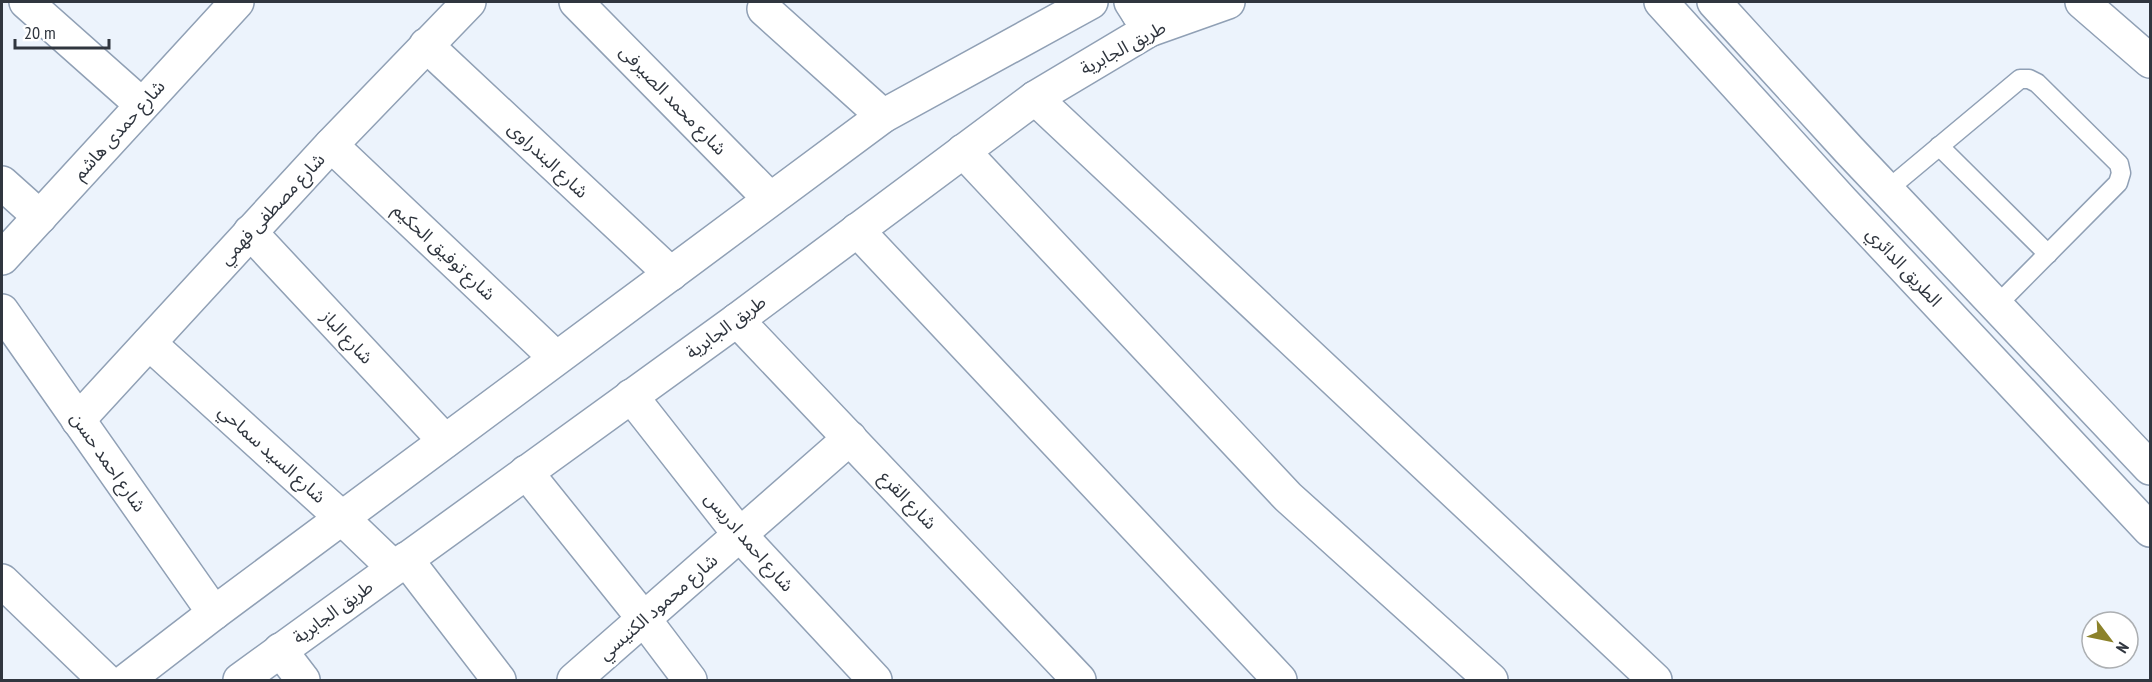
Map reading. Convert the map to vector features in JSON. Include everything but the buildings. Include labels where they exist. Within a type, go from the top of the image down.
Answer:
[{"type":"main road","points":[[27,2],[142,105]]},
{"type":"main road","name":"شارع حمدى هاشم","points":[[2,258],[234,2]]},
{"type":"main road","name":"شارع مصطفى فهمي","points":[[78,420],[331,145],[469,2]]},
{"type":"main road","name":"شارع محمد الصيرفى","points":[[576,2],[770,199]]},
{"type":"main road","points":[[127,681],[214,613],[883,116],[1090,2]]},
{"type":"main road","name":"طريق الجابرية","points":[[240,681],[737,320],[1035,98],[1145,12],[1228,2]]},
{"type":"main road","name":"الطريق الدائري","points":[[1661,2],[1842,201],[2151,531]]},
{"type":"main road","points":[[1714,2],[1887,190],[2151,468]]},
{"type":"main road","points":[[2082,2],[2151,61]]},
{"type":"main road","points":[[764,9],[883,116]]},
{"type":"main road","name":"شارع البندراوى","points":[[426,45],[670,274]]},
{"type":"main road","points":[[1035,98],[1655,681]]},
{"type":"main road","name":"شارع توفيق الحكيم","points":[[331,145],[556,358]]},
{"type":"main road","points":[[963,151],[1288,497],[1491,681]]},
{"type":"main road","points":[[2,183],[40,218]]},
{"type":"main road","points":[[857,230],[1280,681]]},
{"type":"main road","name":"شارع الباز","points":[[250,232],[445,441]]},
{"type":"main road","name":"شارع احمد حسن","points":[[2,311],[214,613]]},
{"type":"main road","name":"شارع القرع","points":[[737,320],[1080,681]]},
{"type":"main road","name":"شارع السيد سماحي","points":[[149,343],[342,518],[400,563],[499,681]]},
{"type":"main road","name":"شارع احمد ادريس","points":[[631,396],[740,535],[875,681]]},
{"type":"main road","name":"شارع محمود الكنيسي","points":[[574,681],[849,438]]},
{"type":"main road","points":[[526,472],[644,619],[690,681]]},
{"type":"main road","points":[[2,581],[105,681]]},
{"type":"main road","points":[[280,650],[303,681]]},
{"type":"lane","points":[[1887,190],[2020,79],[2029,79],[2037,83],[2119,164],[2121,173],[2118,183],[1997,305]]},
{"type":"lane","points":[[1939,146],[2048,254]]}]
